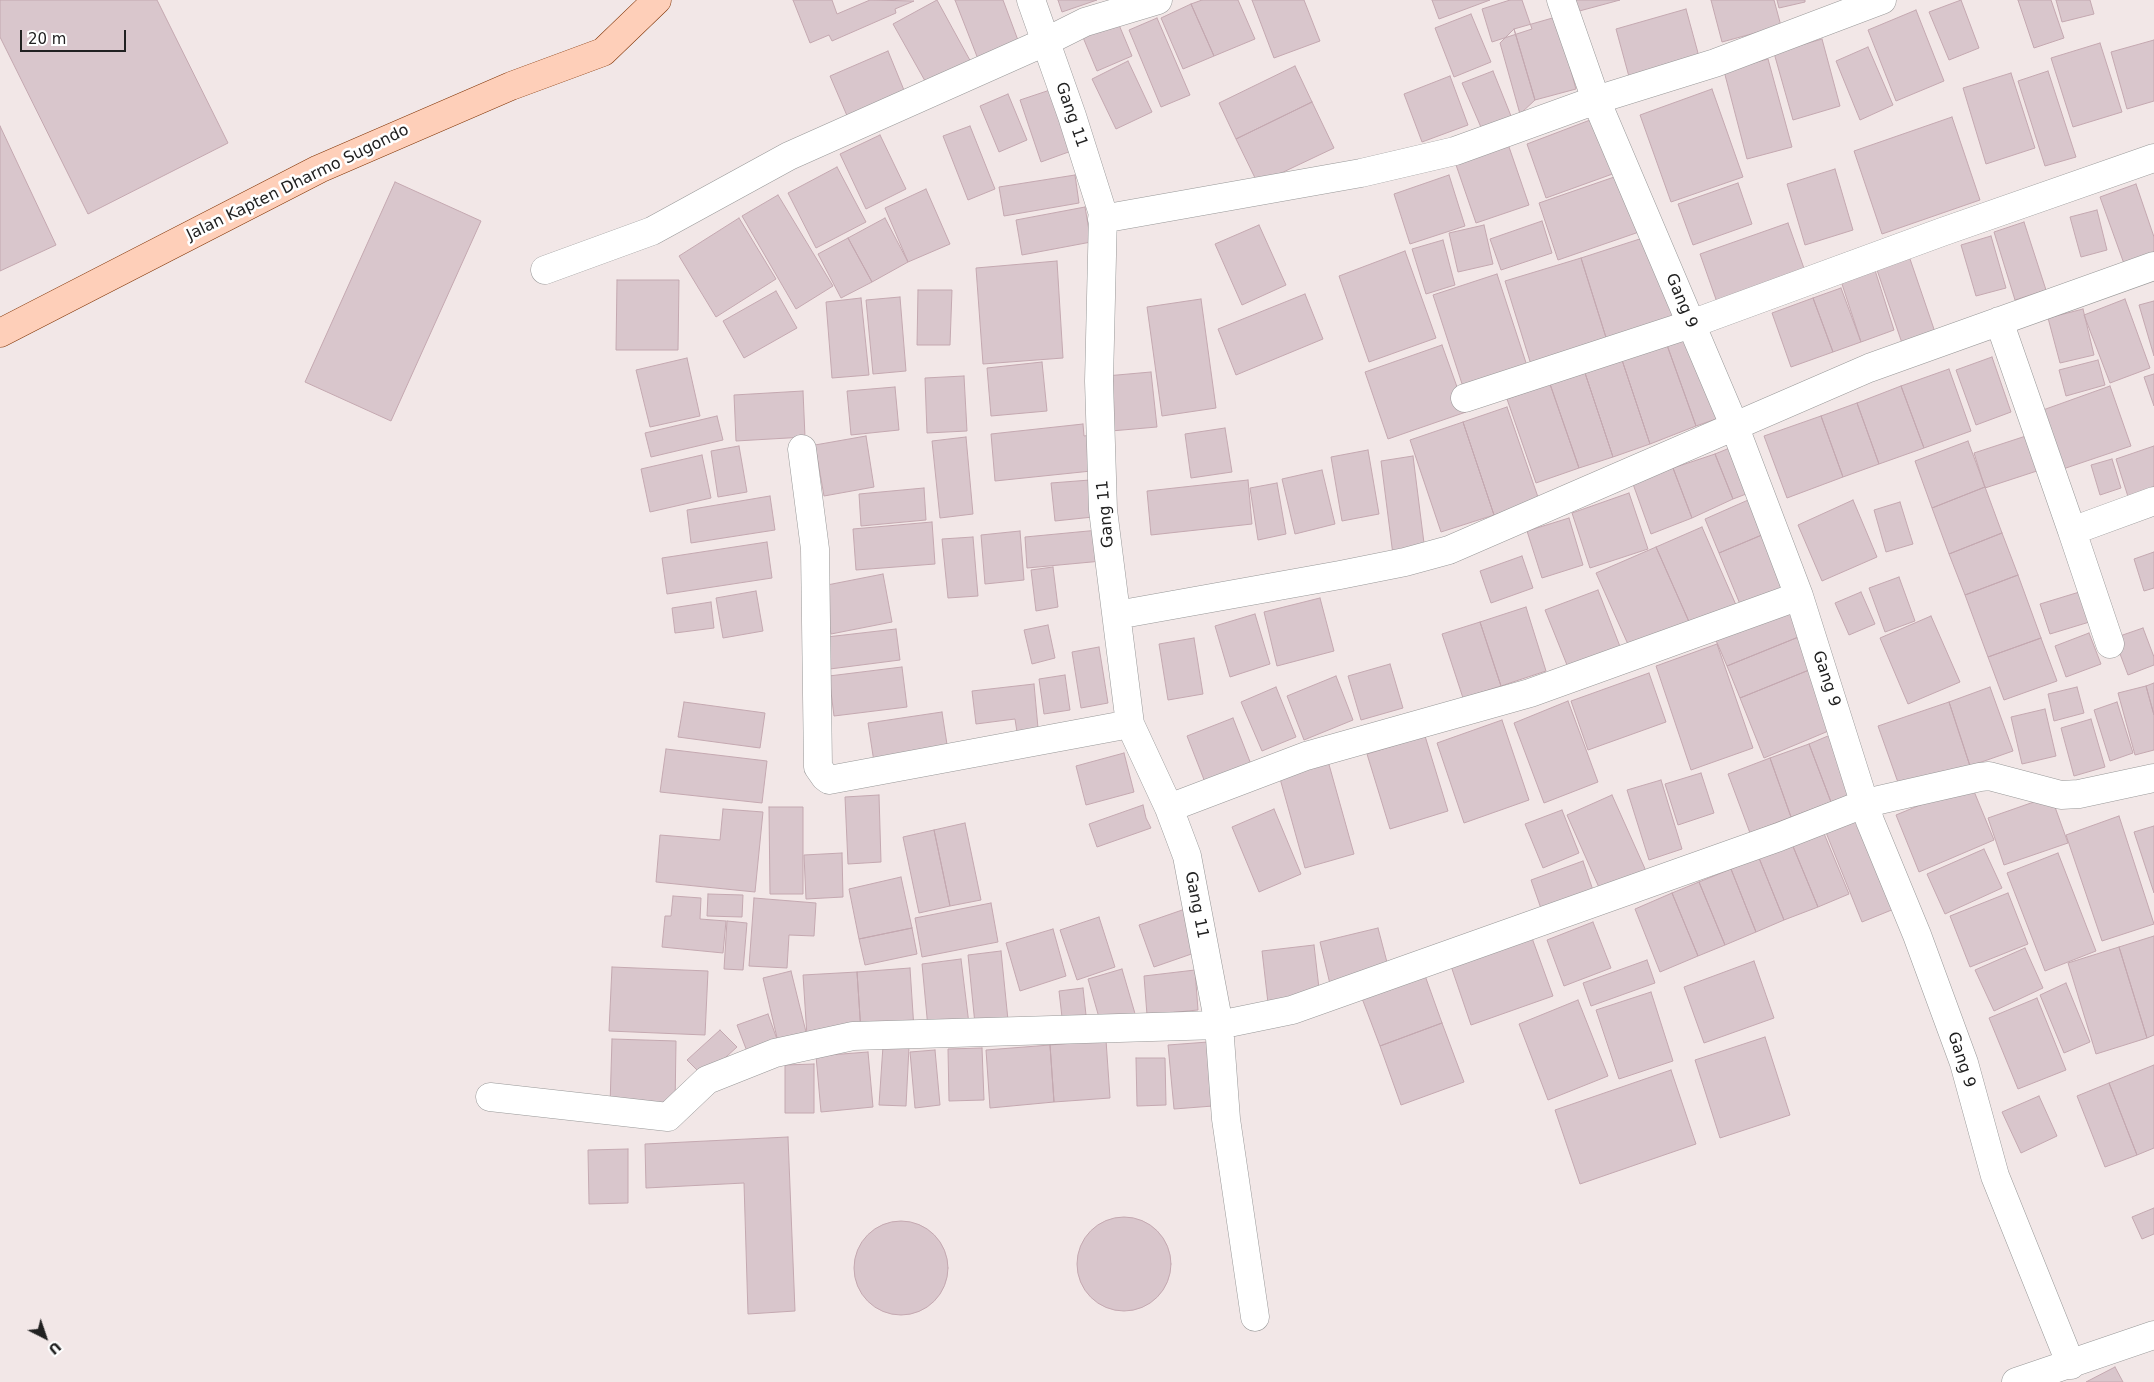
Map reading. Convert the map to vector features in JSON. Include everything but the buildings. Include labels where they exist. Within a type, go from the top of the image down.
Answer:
[{"type":"main road","name":"Jalan Kapten Dharmo Sugondo","points":[[0,333],[319,169],[511,86],[603,52],[657,0]]},
{"type":"street","name":"Gang 11","points":[[1031,0],[1103,214],[1099,381],[1103,500],[1130,724],[1169,808],[1187,856],[1219,1024],[1226,1119],[1255,1317]]},
{"type":"street","points":[[545,270],[652,231],[789,156],[1045,42],[1085,22],[1158,0]]},
{"type":"street","name":"Gang 9","points":[[1561,0],[1596,100],[1734,425],[1799,596],[1870,820],[1964,1063],[1995,1176],[2071,1365]]},
{"type":"street","points":[[1102,219],[1361,173],[1455,151],[1596,100],[1715,63],[1882,0]]},
{"type":"street","points":[[1465,398],[1691,324],[1942,232],[2154,158]]},
{"type":"street","points":[[1117,615],[1340,576],[1449,550],[1869,368],[2154,266]]},
{"type":"street","points":[[1999,321],[2110,644]]},
{"type":"street","points":[[802,449],[815,549],[818,767],[824,777],[829,780],[1130,724]]},
{"type":"street","points":[[2072,531],[2154,501]]},
{"type":"street","points":[[1169,808],[1306,756],[1530,693],[1799,596]]},
{"type":"street","points":[[490,1097],[668,1117],[707,1080],[775,1053],[853,1036],[1219,1024],[1292,1010],[1779,837],[1866,803],[1990,776],[2061,795],[2079,794],[2154,778]]},
{"type":"street","points":[[2016,1382],[2071,1365],[2154,1335]]}]
